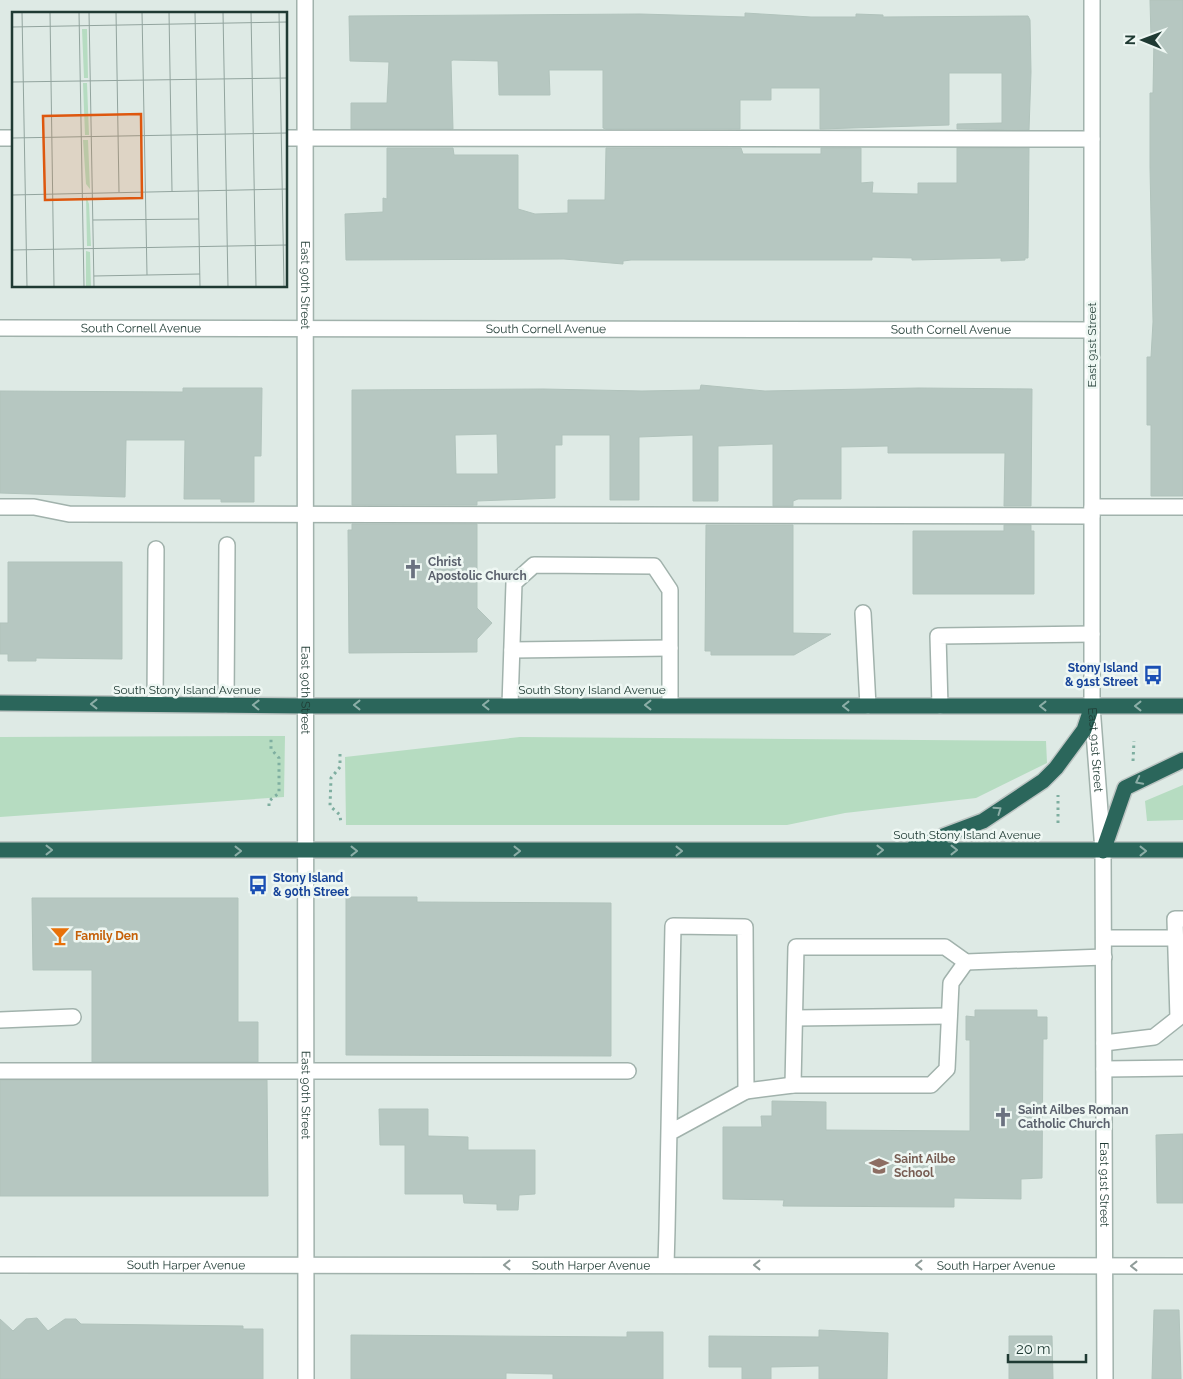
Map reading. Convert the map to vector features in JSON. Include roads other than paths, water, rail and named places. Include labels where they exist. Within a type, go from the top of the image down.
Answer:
[{"type":"highway","name":"South Stony Island Avenue","points":[[0,703],[305,706],[1183,706]]},
{"type":"highway","points":[[906,850],[982,821],[1043,781],[1056,768],[1084,730],[1092,706]]},
{"type":"highway","points":[[1104,850],[1125,788],[1183,760]]},
{"type":"highway","name":"South Stony Island Avenue","points":[[0,850],[1183,850]]},
{"type":"street","name":"East 90th Street","points":[[305,0],[307,514],[305,706],[306,1379]]},
{"type":"street","name":"East 91st Street","points":[[1092,0],[1092,706],[1104,850],[1105,1379]]},
{"type":"street","points":[[288,138],[1092,139]]},
{"type":"street","name":"South Cornell Avenue","points":[[0,328],[1092,330]]},
{"type":"street","points":[[0,507],[34,507],[69,514],[1092,511],[1183,507]]},
{"type":"street","points":[[226,705],[227,546]]},
{"type":"street","points":[[155,704],[156,549]]},
{"type":"street","points":[[510,705],[514,582],[534,565],[654,566],[670,590],[670,705]]},
{"type":"street","points":[[862,613],[868,706]]},
{"type":"street","points":[[940,706],[938,636],[1092,634]]},
{"type":"street","points":[[512,650],[670,648]]},
{"type":"street","points":[[1104,1043],[1154,1037],[1178,1018],[1175,920],[1183,919]]},
{"type":"street","points":[[666,1266],[673,926],[745,927],[746,1091]]},
{"type":"street","points":[[1104,938],[1176,938]]},
{"type":"street","points":[[793,1085],[796,947],[945,947],[966,962],[1104,957]]},
{"type":"street","points":[[669,1133],[746,1091],[793,1085],[931,1085],[947,1069],[951,982],[966,962]]},
{"type":"street","points":[[794,1018],[949,1016]]},
{"type":"street","points":[[0,1020],[73,1017]]},
{"type":"street","points":[[1104,1069],[1183,1068]]},
{"type":"street","points":[[0,1071],[628,1071]]},
{"type":"street","name":"South Harper Avenue","points":[[0,1265],[1183,1266]]},
{"type":"place","name":"Christ Apostolic Church","points":[[413,569]]},
{"type":"place","name":"Stony Island & 91st Street","points":[[1153,675]]},
{"type":"place","name":"Stony Island & 90th Street","points":[[258,885]]},
{"type":"place","name":"Family Den","points":[[60,936]]},
{"type":"place","name":"Saint Ailbes Roman Catholic Church","points":[[1003,1117]]},
{"type":"place","name":"Saint Ailbe School","points":[[879,1166]]}]
